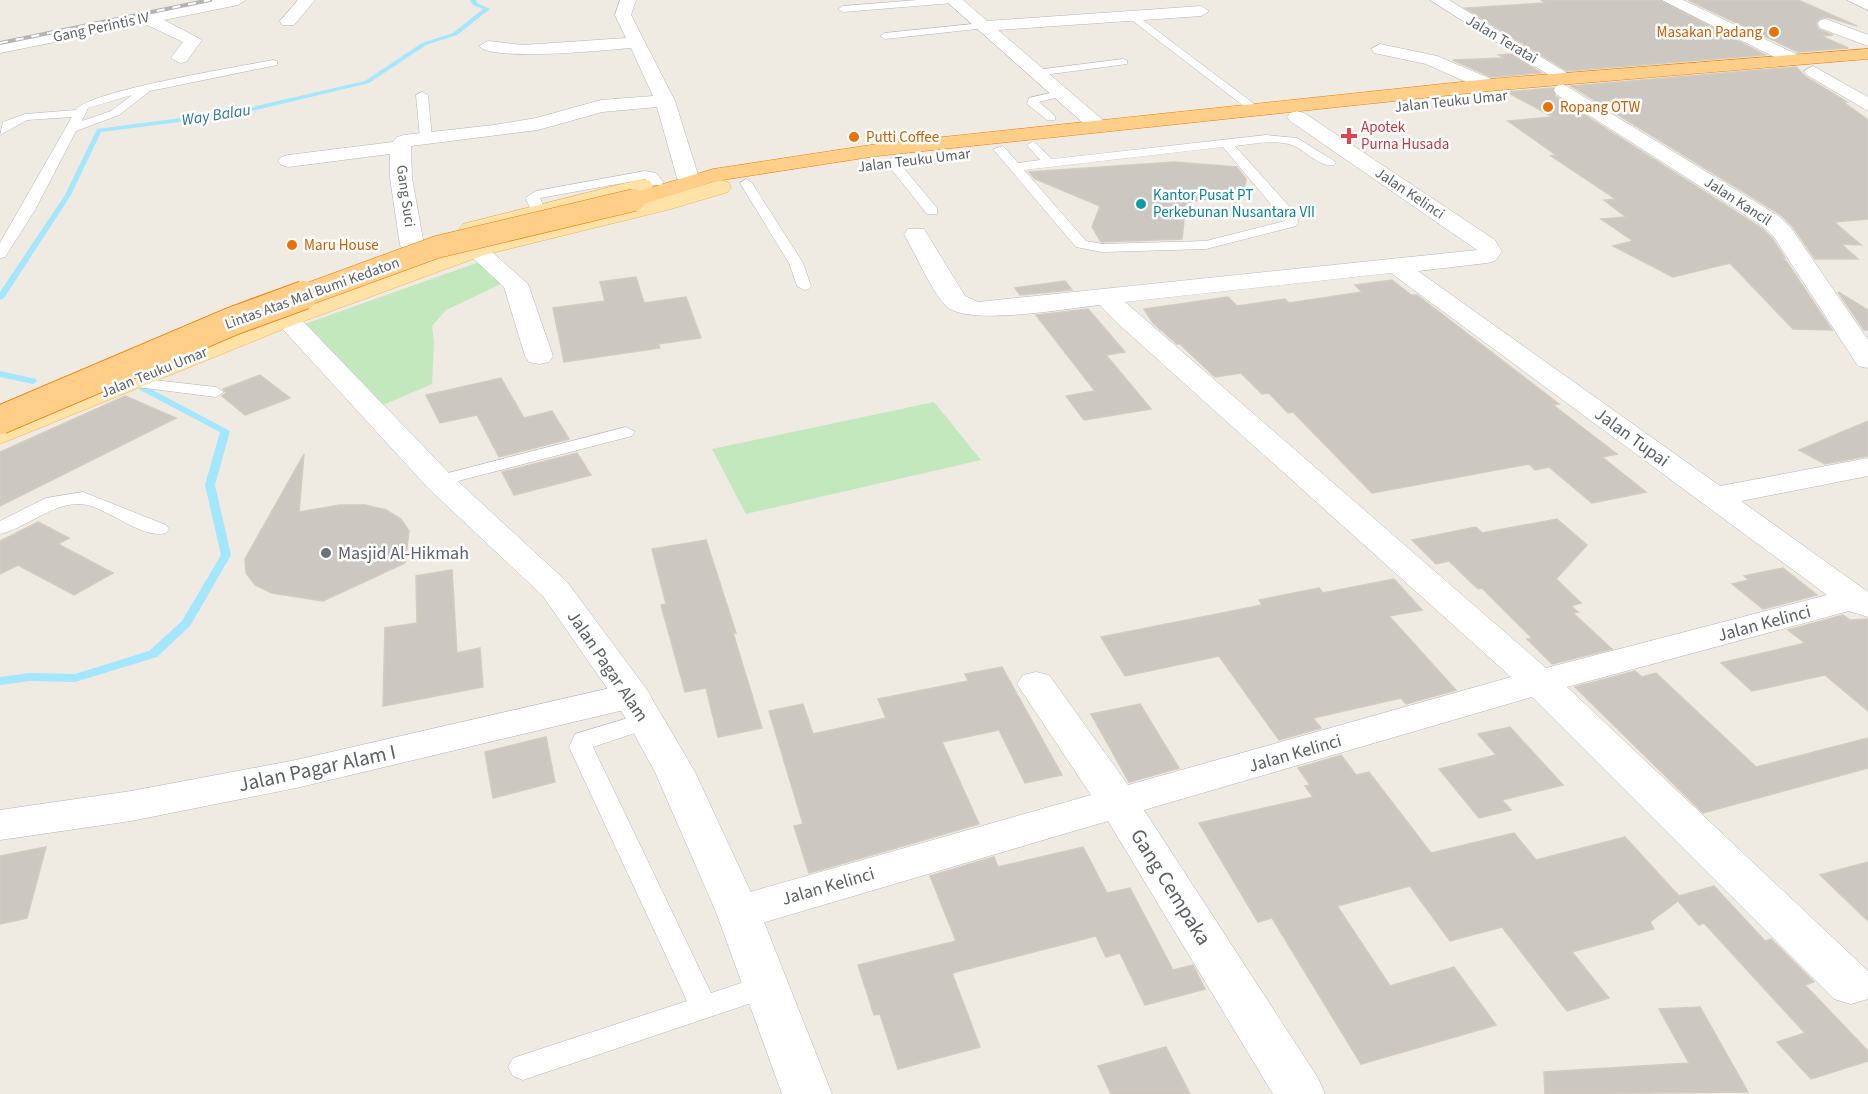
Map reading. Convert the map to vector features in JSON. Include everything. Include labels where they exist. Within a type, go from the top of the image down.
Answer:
[{"type":"highway","name":"Jalan Teuku Umar","points":[[716,181],[746,183],[1033,145],[1297,117],[1564,84],[1868,54]]},
{"type":"highway","name":"Jalan Teuku Umar","points":[[716,181],[877,150],[1253,108],[1489,85],[1564,84],[1868,66]]},
{"type":"highway","name":"Lintas Atas Mal Bumi Kedaton","points":[[0,420],[233,321],[426,251],[505,229],[634,200],[688,184]]},
{"type":"main road","name":"Jalan Teuku Umar","points":[[0,405],[121,355],[412,245],[538,210],[657,183],[688,184],[716,181]]},
{"type":"main road","name":"Jalan Teuku Umar","points":[[0,435],[128,382],[160,381],[287,319],[476,250],[663,204],[716,181]]},
{"type":"main road","points":[[121,355],[110,364],[111,373],[160,381]]},
{"type":"street","points":[[134,12],[188,0]]},
{"type":"street","name":"Gang Perintis IV","points":[[3,38],[134,12],[238,0]]},
{"type":"street","points":[[288,21],[308,0]]},
{"type":"street","points":[[627,0],[623,15],[665,101],[688,184]]},
{"type":"street","points":[[953,0],[1097,125]]},
{"type":"street","points":[[1082,0],[1101,17]]},
{"type":"street","points":[[1439,1],[1468,0]]},
{"type":"street","points":[[1670,0],[1794,60]]},
{"type":"street","points":[[1856,0],[1868,5]]},
{"type":"street","name":"Jalan Teratai","points":[[1439,1],[1564,84]]},
{"type":"street","points":[[983,26],[1201,11]]},
{"type":"street","points":[[134,12],[194,40],[180,58]]},
{"type":"street","points":[[1826,24],[1868,41]]},
{"type":"street","points":[[488,46],[523,50],[636,43]]},
{"type":"street","points":[[1380,49],[1431,60],[1489,85]]},
{"type":"street","points":[[1814,70],[1868,105]]},
{"type":"street","name":"Jalan Kancil","points":[[1564,84],[1772,222],[1783,233],[1868,360]]},
{"type":"street","points":[[288,161],[400,147],[399,144],[404,141],[494,132],[538,124],[601,106],[665,101]]},
{"type":"street","name":"Jalan Kelinci","points":[[1297,117],[1487,245],[1490,252],[1479,259],[1396,266]]},
{"type":"street","name":"Gang Suci","points":[[400,147],[401,178],[412,245]]},
{"type":"street","points":[[915,234],[955,301],[964,307],[978,310],[998,310],[1106,296],[1396,266]]},
{"type":"street","points":[[476,250],[516,284],[539,356]]},
{"type":"street","name":"Jalan Tupai","points":[[1396,266],[1861,604]]},
{"type":"street","points":[[1106,296],[1124,316],[1539,682],[1851,985]]},
{"type":"street","name":"Jalan Pagar Alam","points":[[287,319],[439,481],[555,590],[638,709],[675,772],[738,912],[807,1094]]},
{"type":"street","points":[[1714,497],[1868,467]]},
{"type":"street","name":"Jalan Kelinci","points":[[738,912],[1539,682],[1861,604]]},
{"type":"street","name":"Gang Cempaka","points":[[1036,684],[1119,804],[1300,1094]]},
{"type":"street","name":"Jalan Pagar Alam I","points":[[0,825],[131,806],[638,709]]},
{"type":"lane","points":[[843,9],[953,0]]},
{"type":"lane","points":[[1132,16],[1253,108]]},
{"type":"lane","points":[[885,36],[983,26]]},
{"type":"lane","points":[[1036,73],[1123,62]]},
{"type":"lane","points":[[0,254],[28,210],[78,113],[84,106],[99,99],[273,63]]},
{"type":"lane","points":[[70,129],[114,113],[149,88]]},
{"type":"lane","points":[[1051,118],[1033,105],[1033,100],[1062,93]]},
{"type":"lane","points":[[423,95],[426,138]]},
{"type":"lane","points":[[0,131],[5,124],[19,119],[78,113]]},
{"type":"lane","points":[[1015,167],[1283,140],[1293,141],[1330,162]]},
{"type":"lane","points":[[1033,145],[1050,164]]},
{"type":"lane","points":[[999,149],[1081,244],[1102,248],[1206,245],[1291,223],[1292,218],[1227,145]]},
{"type":"lane","points":[[1110,158],[1151,162],[1239,156]]},
{"type":"lane","points":[[892,162],[932,211]]},
{"type":"lane","points":[[746,183],[796,263],[804,285]]},
{"type":"lane","points":[[160,381],[216,392]]},
{"type":"lane","points":[[439,481],[626,432]]},
{"type":"lane","points":[[0,528],[53,502],[83,498],[159,529]]},
{"type":"lane","points":[[638,709],[583,740],[581,747],[704,1007]]},
{"type":"lane","points":[[523,1067],[765,987]]},
{"type":"green space","points":[[482,261],[503,283],[446,310],[432,326],[434,342],[432,384],[376,408],[299,326]]},
{"type":"green space","points":[[934,402],[981,460],[746,514],[712,449]]},
{"type":"building","points":[[1541,0],[1660,0],[1765,55],[1567,71],[1465,8],[1545,3]]},
{"type":"building","points":[[1688,0],[1798,0],[1857,26],[1827,17],[1820,18],[1816,23],[1818,29],[1833,35],[1821,36],[1848,48],[1798,52]]},
{"type":"building","points":[[1512,54],[1541,73],[1491,77],[1453,60],[1504,58],[1499,55]]},
{"type":"building","points":[[1796,67],[1806,77],[1847,102],[1843,102],[1868,120],[1868,219],[1834,222],[1861,245],[1841,244],[1858,259],[1815,259],[1793,227],[1781,215],[1571,86]]},
{"type":"building","points":[[1553,88],[1555,96],[1763,229],[1772,238],[1785,258],[1782,258],[1787,262],[1832,330],[1793,329],[1730,263],[1673,277],[1613,246],[1633,241],[1601,219],[1626,217],[1604,200],[1616,199],[1551,156],[1556,155],[1508,121],[1553,117],[1507,92]]},
{"type":"building","name":"Kantor Pusat PT Perkebunan Nusantara VII","points":[[1174,162],[1237,167],[1246,179],[1244,191],[1186,203],[1182,239],[1101,242],[1092,227],[1100,206],[1035,179],[1029,172]]},
{"type":"building","points":[[636,277],[644,303],[686,297],[701,338],[658,344],[660,348],[564,362],[553,308],[605,301],[600,282]]},
{"type":"building","points":[[1392,280],[1411,295],[1417,295],[1559,404],[1553,405],[1617,454],[1602,457],[1646,492],[1592,503],[1549,467],[1535,470],[1529,464],[1372,493],[1293,412],[1288,413],[1269,393],[1262,394],[1241,373],[1215,377],[1180,344],[1177,344],[1153,323],[1144,309],[1228,297],[1237,306],[1285,299],[1289,303],[1362,292],[1355,285]]},
{"type":"building","points":[[1065,281],[1072,290],[1020,295],[1015,288]]},
{"type":"building","points":[[1838,292],[1868,310],[1868,330],[1864,330]]},
{"type":"building","points":[[1088,309],[1125,352],[1106,355],[1151,409],[1084,420],[1066,396],[1095,391],[1036,315]]},
{"type":"building","points":[[260,375],[290,398],[245,415],[222,396],[226,393],[223,389]]},
{"type":"building","points":[[501,378],[524,418],[552,411],[569,439],[499,457],[477,415],[440,423],[426,395]]},
{"type":"building","points":[[125,396],[176,418],[0,506],[0,452]]},
{"type":"building","points":[[1868,421],[1868,456],[1825,464],[1799,450]]},
{"type":"building","points":[[577,453],[591,475],[514,495],[502,472]]},
{"type":"building","name":"Masjid Al-Hikmah","points":[[304,454],[299,512],[340,505],[365,505],[386,510],[401,519],[409,531],[405,563],[323,601],[272,593],[255,585],[246,573],[245,559]]},
{"type":"building","points":[[1557,519],[1587,545],[1556,579],[1581,603],[1571,606],[1578,612],[1573,613],[1612,649],[1552,664],[1527,639],[1532,638],[1482,588],[1478,589],[1449,561],[1436,564],[1412,540],[1476,527],[1482,533]]},
{"type":"building","points":[[38,522],[69,538],[58,544],[113,573],[74,595],[18,565],[0,574],[0,541]]},
{"type":"building","points":[[706,540],[736,633],[733,633],[762,728],[718,737],[706,688],[685,692],[661,605],[666,604],[652,549]]},
{"type":"building","points":[[1783,568],[1817,595],[1763,609],[1732,584],[1749,580],[1744,576]]},
{"type":"building","points":[[452,570],[457,653],[480,648],[483,687],[383,706],[385,628],[417,623],[416,576]]},
{"type":"building","points":[[1394,579],[1422,610],[1389,616],[1456,690],[1406,704],[1401,698],[1313,718],[1321,728],[1279,740],[1219,656],[1125,676],[1101,637],[1262,605],[1259,600],[1319,588],[1323,593]]},
{"type":"building","points":[[1843,615],[1850,620],[1868,619],[1868,711],[1825,675],[1752,691],[1721,663],[1805,643],[1788,630]]},
{"type":"building","points":[[1002,667],[1062,775],[1025,783],[999,730],[942,742],[979,824],[809,873],[794,826],[803,824],[769,711],[803,704],[813,734],[886,718],[878,699],[968,681],[965,674]]},
{"type":"building","points":[[1635,671],[1642,677],[1656,673],[1756,767],[1868,738],[1868,768],[1703,813],[1575,687]]},
{"type":"building","points":[[1140,704],[1179,768],[1129,782],[1091,714]]},
{"type":"building","points":[[1510,727],[1563,785],[1502,800],[1511,810],[1479,818],[1439,769],[1496,755],[1478,734]]},
{"type":"building","points":[[546,737],[555,782],[493,798],[485,752]]},
{"type":"building","points":[[1341,755],[1356,775],[1369,772],[1431,853],[1514,833],[1536,860],[1625,837],[1679,896],[1714,886],[1765,941],[1771,939],[1814,982],[1805,985],[1868,1051],[1868,1061],[1811,1079],[1777,1042],[1805,1033],[1704,923],[1699,925],[1678,901],[1650,922],[1654,929],[1572,952],[1609,998],[1567,1011],[1502,927],[1450,941],[1410,886],[1337,906],[1390,986],[1454,967],[1496,1025],[1361,1064],[1272,918],[1258,922],[1199,823],[1313,797],[1305,786],[1310,785],[1298,768]]},
{"type":"building","points":[[46,847],[27,918],[0,924],[0,856]]},
{"type":"building","points":[[1083,847],[1107,893],[1130,888],[1173,970],[1193,965],[1205,989],[1145,1005],[1120,953],[1106,957],[1096,936],[952,973],[980,1047],[898,1069],[880,1014],[874,1015],[858,965],[956,941],[930,876],[994,857],[998,867]]},
{"type":"building","points":[[1868,862],[1868,921],[1820,875]]},
{"type":"building","points":[[1700,1007],[1748,1092],[1545,1094],[1544,1072],[1689,1063],[1659,1009]]},
{"type":"building","points":[[1166,1047],[1190,1094],[1111,1094],[1098,1066]]},
{"type":"waterway","name":"Way Balau","points":[[0,298],[68,195],[99,130],[235,113],[367,82],[424,44],[455,34],[487,9],[475,4],[473,0]]},
{"type":"waterway","name":"Way Balau","points":[[0,374],[33,381]]},
{"type":"waterway","points":[[0,681],[30,677],[75,678],[153,654],[186,623],[226,555],[210,485],[225,431],[143,388]]},
{"type":"railway","points":[[0,43],[210,0]]},
{"type":"place","name":"Masakan Padang","points":[[1774,32]]},
{"type":"place","name":"Ropang OTW","points":[[1548,107]]},
{"type":"place","name":"Apotek Purna Husada","points":[[1349,136]]},
{"type":"place","name":"Putti Coffee","points":[[854,137]]},
{"type":"place","name":"Kantor Pusat PT Perkebunan Nusantara VII","points":[[1141,204]]},
{"type":"place","name":"Maru House","points":[[292,245]]},
{"type":"place","name":"Masjid Al-Hikmah","points":[[326,553]]}]
